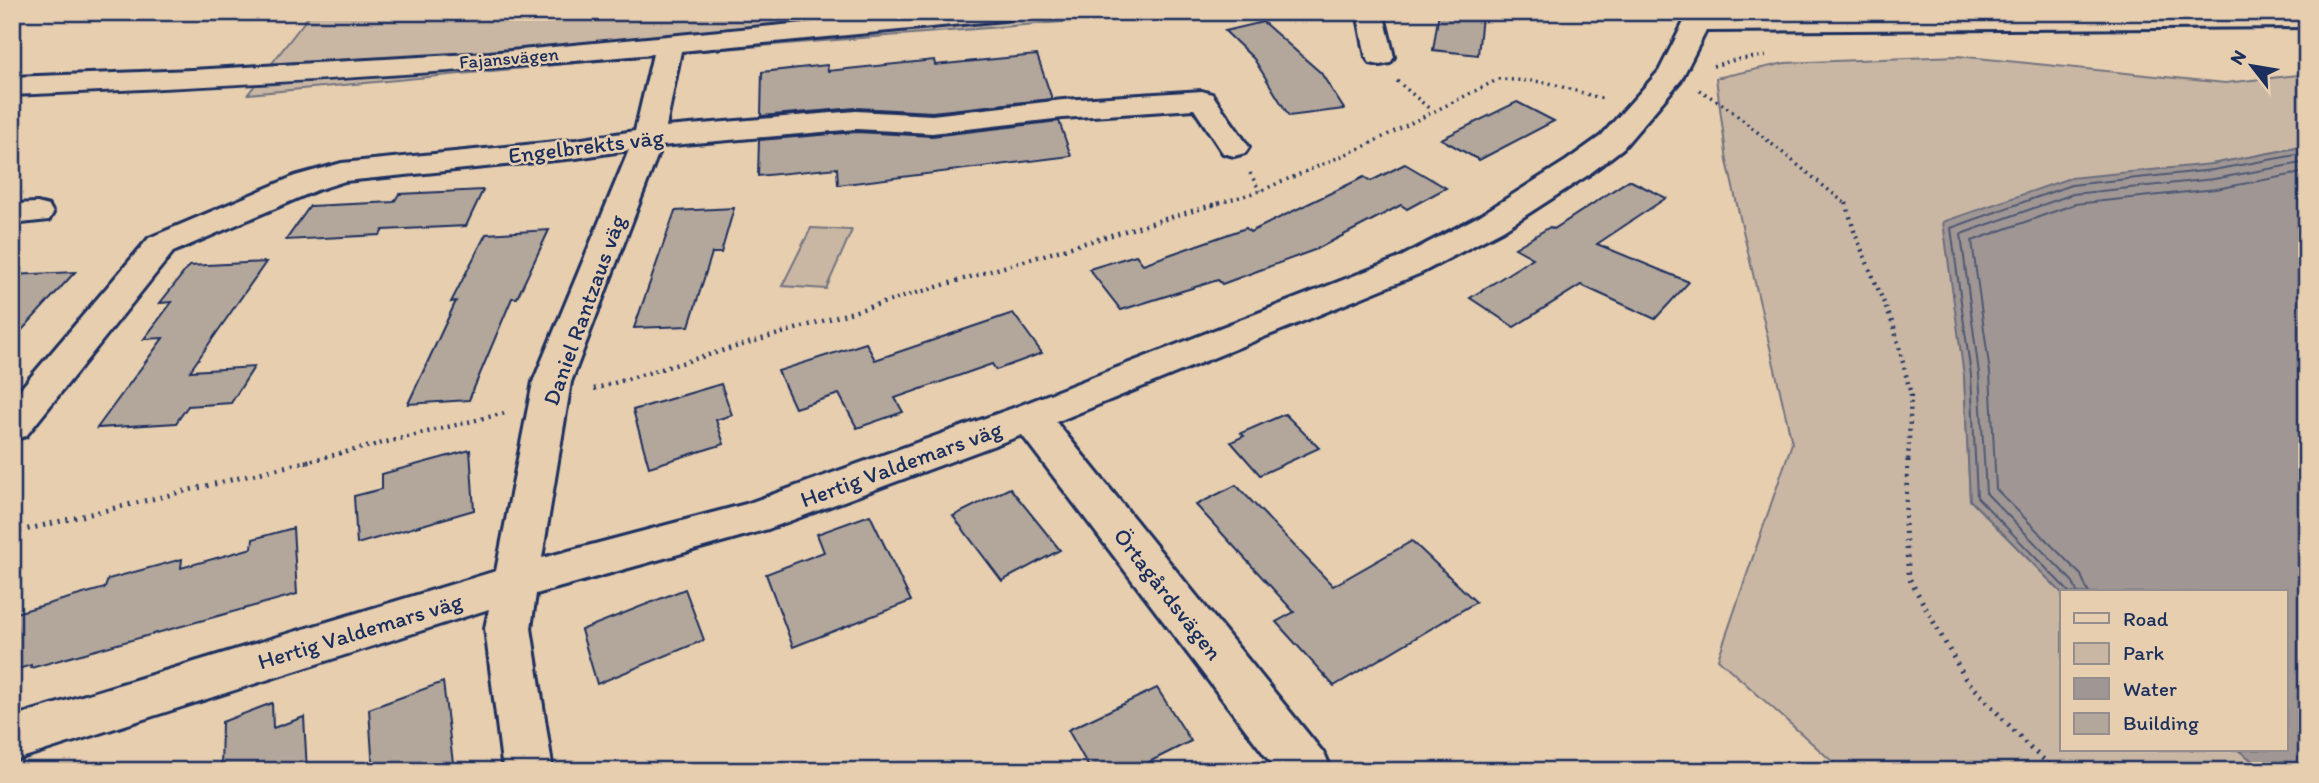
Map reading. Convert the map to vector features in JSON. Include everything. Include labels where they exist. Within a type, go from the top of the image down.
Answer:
[{"type":"street","name":"Fajansvägen","points":[[12,86],[380,68],[1004,12]]},
{"type":"street","points":[[1370,12],[1380,57]]},
{"type":"street","name":"Hertig Valdemars väg","points":[[12,739],[517,582],[753,518],[1030,417],[1409,266],[1491,223],[1577,168],[1612,142],[1671,74],[1700,18],[1754,25],[2307,19]]},
{"type":"street","name":"Daniel Rantzaus väg","points":[[528,771],[508,628],[547,402],[552,382],[649,138],[669,43]]},
{"type":"street","name":"Engelbrekts väg","points":[[12,426],[161,245],[306,184],[342,172],[576,149],[649,138],[856,120],[932,124],[1063,109],[1202,100],[1234,147]]},
{"type":"street","name":"Örtagårdsvägen","points":[[1030,417],[1307,771]]},
{"type":"path","points":[[1380,57],[1392,77],[1431,110]]},
{"type":"path","points":[[1671,74],[1724,105],[1847,204],[1855,234],[1894,327],[1910,395],[1905,528],[1909,578],[1965,678],[2030,748],[2057,771]]},
{"type":"path","points":[[12,533],[547,402],[1260,191],[1365,146],[1431,110],[1499,79],[1523,79],[1572,89],[1639,110]]},
{"type":"green space","points":[[312,12],[1237,12],[1087,20],[724,49],[248,94]]},
{"type":"green space","points":[[1957,56],[2225,83],[2307,74],[2307,146],[2212,164],[1964,376],[1970,500],[2060,591],[2060,752],[2241,752],[2267,771],[1843,771],[1718,659],[1792,443],[1727,161],[1716,78],[1785,63]]},
{"type":"green space","points":[[811,228],[852,230],[826,289],[782,286]]},
{"type":"water","points":[[2307,146],[2307,771],[2267,771],[2241,752],[2288,752],[2288,590],[2060,591],[1970,500],[1964,376],[1943,222],[2070,178],[2212,164]]},
{"type":"building","points":[[1439,12],[1482,16],[1478,55],[1433,50]]},
{"type":"building","points":[[1263,22],[1321,73],[1344,109],[1289,116],[1254,59],[1225,31]]},
{"type":"building","points":[[1037,55],[1052,99],[932,112],[856,108],[761,116],[762,72],[827,65],[828,71],[934,60],[935,65]]},
{"type":"building","points":[[1517,102],[1554,121],[1479,160],[1441,139]]},
{"type":"building","points":[[1059,121],[1071,156],[838,185],[837,168],[758,176],[759,140],[856,132],[932,136]]},
{"type":"building","points":[[1405,164],[1446,188],[1407,209],[1401,205],[1317,249],[1222,284],[1218,280],[1121,310],[1089,269],[1136,255],[1143,264],[1246,228],[1250,232],[1364,177],[1371,181]]},
{"type":"building","points":[[1629,180],[1666,198],[1597,244],[1689,282],[1655,319],[1581,285],[1514,327],[1470,298],[1533,258],[1515,248],[1550,227],[1554,229]]},
{"type":"building","points":[[483,190],[466,226],[383,230],[380,235],[286,240],[310,206],[394,202],[399,194]]},
{"type":"building","points":[[734,208],[721,253],[712,253],[689,326],[634,328],[675,211]]},
{"type":"building","points":[[549,230],[517,298],[512,298],[469,400],[408,404],[456,301],[451,302],[486,234]]},
{"type":"building","points":[[266,262],[190,371],[254,367],[231,403],[188,406],[176,423],[97,428],[163,338],[144,339],[172,302],[160,303],[189,266]]},
{"type":"building","points":[[75,272],[12,341],[12,275]]},
{"type":"building","points":[[1013,313],[1042,353],[996,370],[992,364],[895,398],[903,412],[857,428],[839,394],[795,408],[778,371],[866,343],[875,360]]},
{"type":"building","points":[[721,384],[732,415],[716,420],[724,444],[649,467],[633,410]]},
{"type":"building","points":[[1285,414],[1319,448],[1260,475],[1231,442],[1244,436],[1241,433]]},
{"type":"building","points":[[470,450],[474,510],[357,544],[354,496],[382,489],[382,474]]},
{"type":"building","points":[[1236,485],[1333,586],[1412,541],[1476,602],[1334,686],[1276,622],[1294,612],[1196,505]]},
{"type":"building","points":[[1010,488],[1060,550],[1002,581],[953,516]]},
{"type":"building","points":[[870,515],[911,601],[793,647],[766,574],[824,552],[817,534]]},
{"type":"building","points":[[293,528],[297,594],[12,671],[12,614],[105,588],[108,579],[182,559],[181,568],[252,548],[253,539]]},
{"type":"building","points":[[685,589],[704,640],[597,684],[581,630]]},
{"type":"building","points":[[443,682],[454,771],[373,771],[369,709]]},
{"type":"building","points":[[1157,688],[1191,741],[1131,771],[1091,771],[1068,730]]},
{"type":"building","points":[[272,703],[273,728],[304,717],[307,771],[221,771],[222,722]]}]
